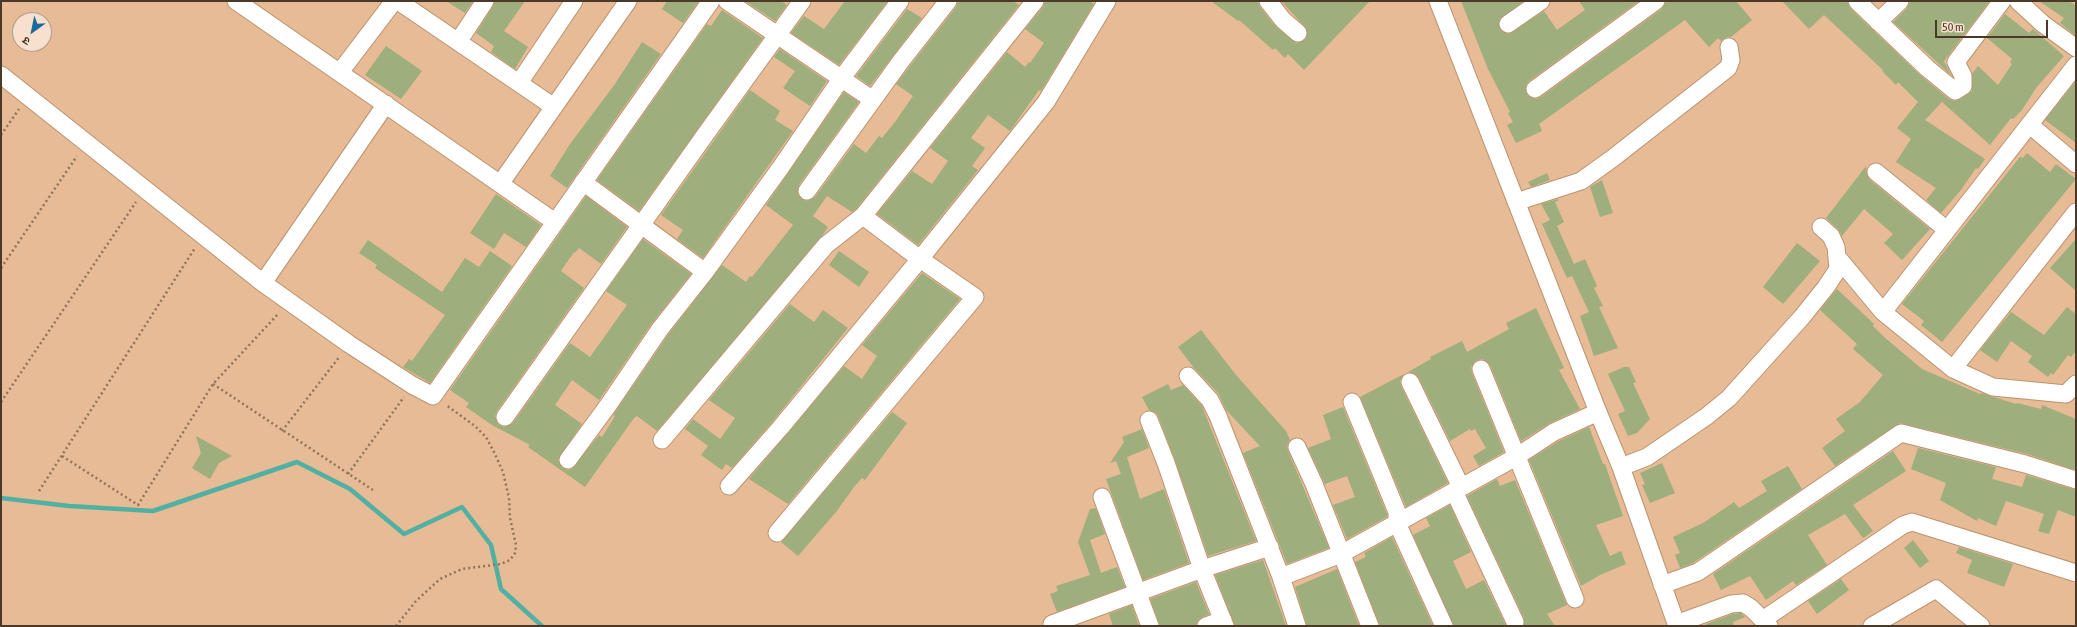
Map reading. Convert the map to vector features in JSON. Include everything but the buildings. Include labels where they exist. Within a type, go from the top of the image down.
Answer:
[{"type":"street","points":[[236,1],[555,222]]},
{"type":"street","points":[[340,72],[394,1]]},
{"type":"street","points":[[398,1],[554,107]]},
{"type":"street","points":[[458,42],[485,1]]},
{"type":"street","points":[[519,83],[574,1]]},
{"type":"street","points":[[500,184],[628,1]]},
{"type":"street","points":[[1,75],[202,237],[263,283],[349,344],[412,385],[433,396],[582,182],[711,1]]},
{"type":"street","points":[[727,1],[873,100]]},
{"type":"street","points":[[505,417],[802,1]]},
{"type":"street","points":[[568,460],[609,404],[660,329],[705,272],[841,79],[900,1]]},
{"type":"street","points":[[807,191],[873,100],[948,1]]},
{"type":"street","points":[[662,440],[826,245],[863,216],[1035,1]]},
{"type":"street","points":[[729,486],[781,427],[920,259],[1046,102],[1107,1]]},
{"type":"street","points":[[1268,1],[1283,20],[1298,33]]},
{"type":"street","points":[[1438,1],[1598,412],[1621,467],[1676,625],[1731,604],[1742,603],[1751,608],[1766,623],[1904,524],[1912,522],[2076,573]]},
{"type":"street","points":[[1508,24],[1541,1]]},
{"type":"street","points":[[1535,89],[1656,1]]},
{"type":"street","points":[[1857,1],[1927,68],[1955,91],[1963,86],[1963,76],[1956,62],[2002,1]]},
{"type":"street","points":[[1878,22],[1900,1]]},
{"type":"street","points":[[2018,1],[2044,24],[2076,48]]},
{"type":"street","points":[[1516,202],[1581,181],[1613,158],[1728,68],[1731,60],[1728,47]]},
{"type":"street","points":[[1883,312],[2076,65]]},
{"type":"street","points":[[263,283],[386,104]]},
{"type":"street","points":[[2030,125],[2076,164]]},
{"type":"street","points":[[1876,172],[1947,230]]},
{"type":"street","points":[[582,182],[705,272]]},
{"type":"street","points":[[1953,369],[2076,212]]},
{"type":"street","points":[[777,533],[975,297],[920,259],[863,216]]},
{"type":"street","points":[[1621,467],[1647,457],[1707,416],[1729,398],[1826,287],[1838,270],[1838,258],[1836,247],[1831,236],[1822,227]]},
{"type":"street","points":[[1838,258],[1883,312],[1953,369],[1993,387],[2073,392]]},
{"type":"street","points":[[1481,369],[1575,599]]},
{"type":"street","points":[[1188,376],[1210,400],[1218,416],[1270,547],[1297,626]]},
{"type":"street","points":[[1410,382],[1516,622]]},
{"type":"street","points":[[1352,402],[1397,512],[1397,523],[1444,626]]},
{"type":"street","points":[[1281,577],[1341,554],[1516,457],[1554,432],[1598,412]]},
{"type":"street","points":[[1149,420],[1166,463],[1202,569],[1224,623],[1206,626]]},
{"type":"street","points":[[1662,585],[1698,572],[1901,433],[2025,464],[2076,480]]},
{"type":"street","points":[[1297,447],[1314,484],[1370,626]]},
{"type":"street","points":[[1102,497],[1150,626]]},
{"type":"street","points":[[1052,624],[1202,569],[1270,547]]},
{"type":"street","points":[[1872,626],[1936,589],[1981,626]]},
{"type":"path","points":[[1,135],[27,96]]},
{"type":"path","points":[[1,268],[86,144]]},
{"type":"path","points":[[1,402],[144,190]]},
{"type":"path","points":[[40,491],[202,237]]},
{"type":"path","points":[[62,456],[138,505],[213,384],[289,302]]},
{"type":"path","points":[[282,431],[349,344]]},
{"type":"path","points":[[213,384],[373,490]]},
{"type":"path","points":[[348,474],[412,385]]},
{"type":"path","points":[[396,626],[416,601],[440,579],[462,569],[501,564],[510,560],[515,553],[516,545],[510,518],[509,498],[503,472],[494,452],[486,437],[475,426],[433,396]]},
{"type":"waterway","points":[[1,498],[69,506],[153,511],[297,462],[350,489],[404,534],[462,507],[491,545],[501,589],[542,626]]}]
